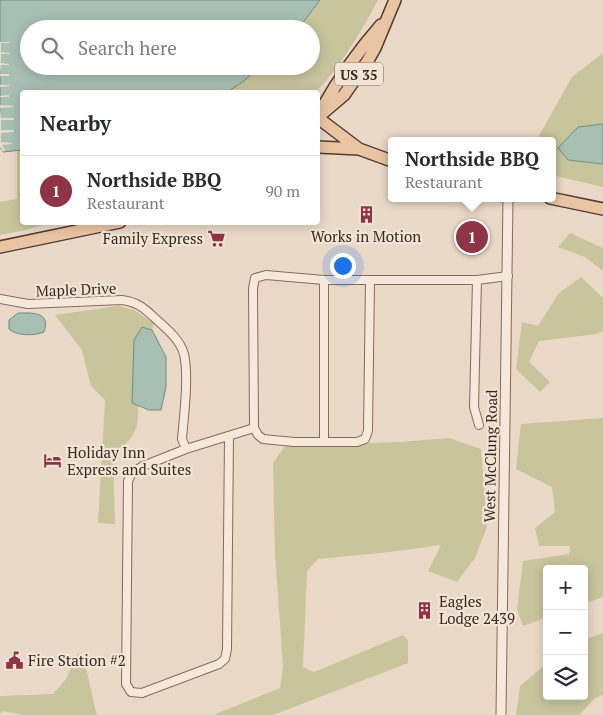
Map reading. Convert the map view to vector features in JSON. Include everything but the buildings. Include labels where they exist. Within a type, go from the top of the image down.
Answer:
[{"type":"main road","name":"US 35","points":[[320,113],[336,84],[385,20],[395,0]]},
{"type":"main road","points":[[320,119],[359,149],[388,160]]},
{"type":"main road","points":[[320,147],[359,149]]},
{"type":"main road","points":[[556,199],[603,210]]},
{"type":"main road","points":[[0,247],[106,225]]},
{"type":"street","name":"West McClung Road","points":[[501,715],[508,202]]},
{"type":"street","points":[[370,280],[368,431],[365,439],[358,442],[294,442],[263,439],[254,428],[253,288],[255,278],[266,274],[324,280],[370,280],[477,280],[508,276]]},
{"type":"street","points":[[324,280],[324,441]]},
{"type":"street","points":[[477,280],[474,407],[479,425]]},
{"type":"street","name":"Maple Drive","points":[[0,299],[28,304],[122,300],[142,305],[176,338],[183,353],[185,368],[182,439],[186,449]]},
{"type":"street","points":[[229,436],[227,649],[225,658],[219,664],[136,694],[131,692],[126,684],[128,480],[132,472],[142,466],[186,449],[254,428]]},
{"type":"shaded area","points":[[0,0],[320,0],[305,20],[20,20],[20,75],[250,75],[230,90],[20,90],[20,150],[3,152],[0,147]]},
{"type":"shaded area","points":[[320,0],[378,0],[350,48],[318,90],[230,90],[250,75],[320,75],[320,20],[305,20]]},
{"type":"shaded area","points":[[603,53],[603,124],[578,127],[568,160],[603,164],[603,187],[556,176],[556,137],[538,137],[572,77]]},
{"type":"shaded area","points":[[603,124],[603,164],[568,160],[558,148],[578,127]]},
{"type":"shaded area","points":[[17,150],[20,150],[20,225],[43,225],[0,235],[0,202],[17,199]]},
{"type":"shaded area","points":[[570,233],[603,248],[603,271],[585,257],[558,247]]},
{"type":"shaded area","points":[[581,277],[603,298],[603,331],[596,334],[539,341],[529,362],[550,382],[540,392],[516,369],[522,322],[538,326],[559,293]]},
{"type":"shaded area","points":[[118,306],[134,310],[154,323],[152,330],[142,327],[132,403],[138,406],[136,430],[130,440],[113,457],[115,524],[98,523],[105,400],[91,386],[82,350],[55,315]]},
{"type":"shaded area","points":[[18,313],[34,313],[43,317],[45,320],[44,332],[26,335],[9,329],[9,320]]},
{"type":"shaded area","points":[[142,327],[152,330],[166,357],[166,387],[161,410],[149,410],[132,403],[134,340]]},
{"type":"shaded area","points":[[603,418],[603,597],[588,603],[588,565],[543,565],[543,618],[523,626],[517,609],[523,561],[569,554],[570,546],[539,546],[535,528],[555,512],[552,487],[516,469],[521,424]]},
{"type":"shaded area","points":[[449,438],[481,449],[487,527],[475,558],[457,582],[428,571],[441,545],[318,559],[307,571],[303,667],[314,672],[403,635],[408,640],[408,663],[273,715],[213,715],[280,688],[283,666],[275,553],[273,463],[285,446],[400,442]]},
{"type":"shaded area","points":[[603,633],[603,695],[595,698],[579,715],[516,715],[520,686],[543,666],[543,700],[588,700],[588,639]]},
{"type":"shaded area","points":[[78,653],[85,663],[97,715],[22,715],[3,711],[0,714],[0,696],[53,694],[66,679]]},
{"type":"pier","points":[[0,42],[10,42],[1,43],[1,52],[10,54],[1,54],[1,63],[9,65],[1,65],[0,74]]},
{"type":"pier","points":[[0,74],[9,74],[9,76],[0,76]]},
{"type":"pier","points":[[0,105],[14,106],[14,107],[0,108]]},
{"type":"pier","points":[[0,108],[1,118],[14,118],[14,120],[1,120],[1,130],[14,130],[14,132],[1,133],[1,142],[12,143],[2,145],[5,150],[3,152],[0,147]]},
{"type":"place","name":"Works in Motion","points":[[366,215]]},
{"type":"place","name":"Northside BBQ","points":[[472,237]]},
{"type":"place","name":"Family Express","points":[[217,238]]},
{"type":"place","name":"Holiday Inn Express and Suites","points":[[53,461]]},
{"type":"place","name":"Eagles Lodge 2439","points":[[425,610]]},
{"type":"place","name":"Fire Station #2","points":[[14,660]]}]
